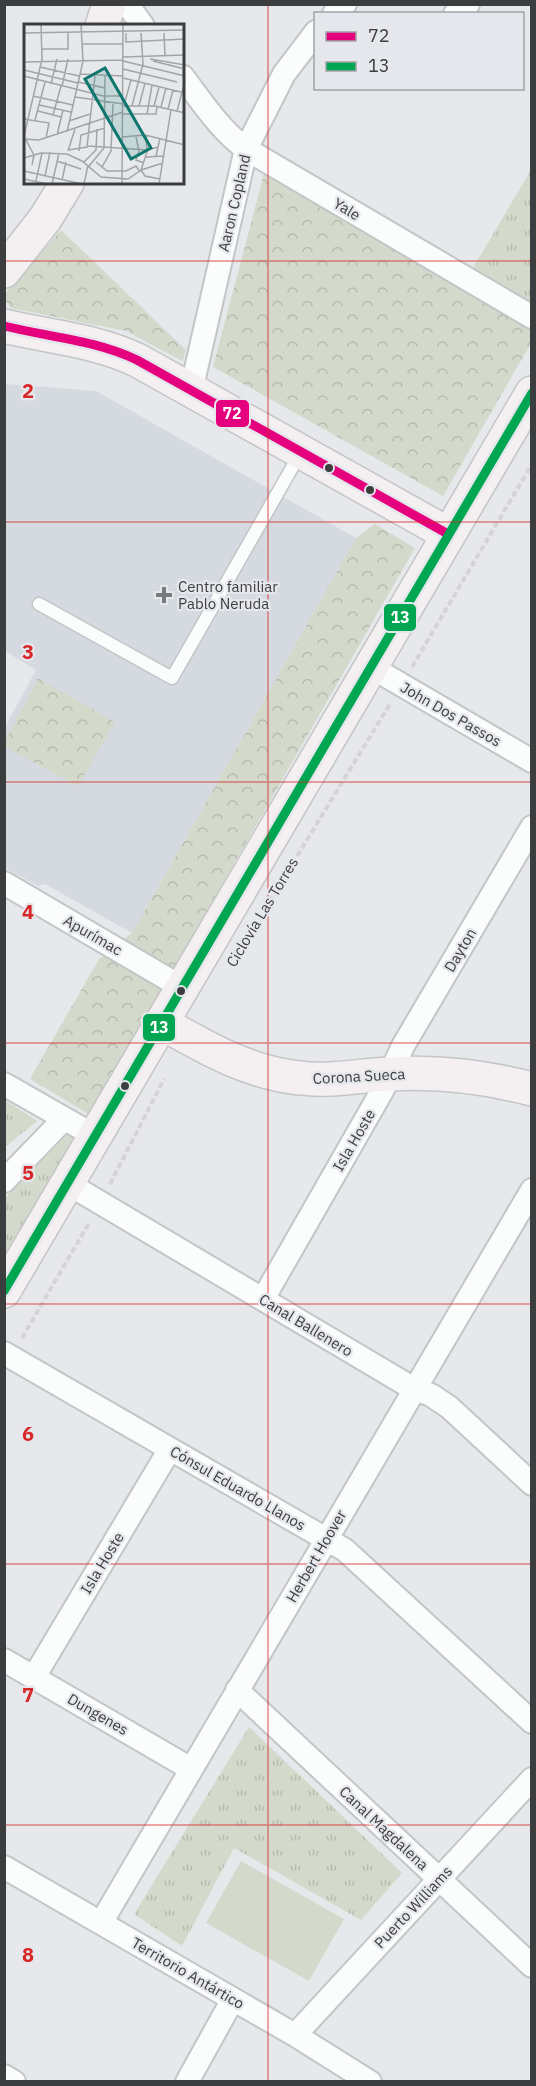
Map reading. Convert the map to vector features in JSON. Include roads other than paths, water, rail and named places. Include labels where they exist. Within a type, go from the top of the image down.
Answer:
[{"type":"main road","points":[[103,24],[109,4]]},
{"type":"main road","points":[[4,271],[45,219],[66,184]]},
{"type":"main road","points":[[4,326],[95,344],[137,360],[448,534]]},
{"type":"main road","points":[[4,1291],[531,393]]},
{"type":"main road","name":"Corona Sueca","points":[[162,1023],[233,1062],[277,1075],[317,1080],[424,1072],[486,1079],[531,1089]]},
{"type":"street","points":[[127,4],[142,24]]},
{"type":"street","name":"Aaron Copland","points":[[191,391],[246,149],[284,74],[314,33]]},
{"type":"street","name":"Yale","points":[[184,78],[221,126],[246,149],[531,317]]},
{"type":"street","name":"John Dos Passos","points":[[371,667],[531,761]]},
{"type":"street","name":"Dayton","points":[[391,1074],[403,1047],[531,827]]},
{"type":"street","name":"Apurímac","points":[[4,883],[183,988]]},
{"type":"street","name":"Isla Hoste","points":[[262,1299],[391,1074]]},
{"type":"street","points":[[4,1084],[95,1136]]},
{"type":"street","points":[[4,1181],[64,1119]]},
{"type":"street","name":"Canal Ballenero","points":[[67,1183],[414,1389],[430,1395],[449,1407],[531,1484]]},
{"type":"street","name":"Herbert Hoover","points":[[101,1923],[531,1190]]},
{"type":"street","name":"Cónsul Eduardo Llanos","points":[[8,1354],[354,1557],[531,1722]]},
{"type":"street","name":"Isla Hoste","points":[[34,1677],[170,1449]]},
{"type":"street","name":"Dungenes","points":[[4,1660],[191,1769]]},
{"type":"street","name":"Canal Magdalena","points":[[237,1690],[531,1966]]},
{"type":"street","name":"Puerto Williams","points":[[295,2035],[531,1779]]},
{"type":"street","name":"Territorio Antártico","points":[[4,1867],[295,2035],[370,2082]]},
{"type":"street","points":[[187,2082],[233,1999]]},
{"type":"street","points":[[4,2076],[14,2082]]},
{"type":"lane","points":[[39,604],[172,678],[301,452]]},
{"type":"place","name":"Centro familiar Pablo Neruda","points":[[164,595]]}]
